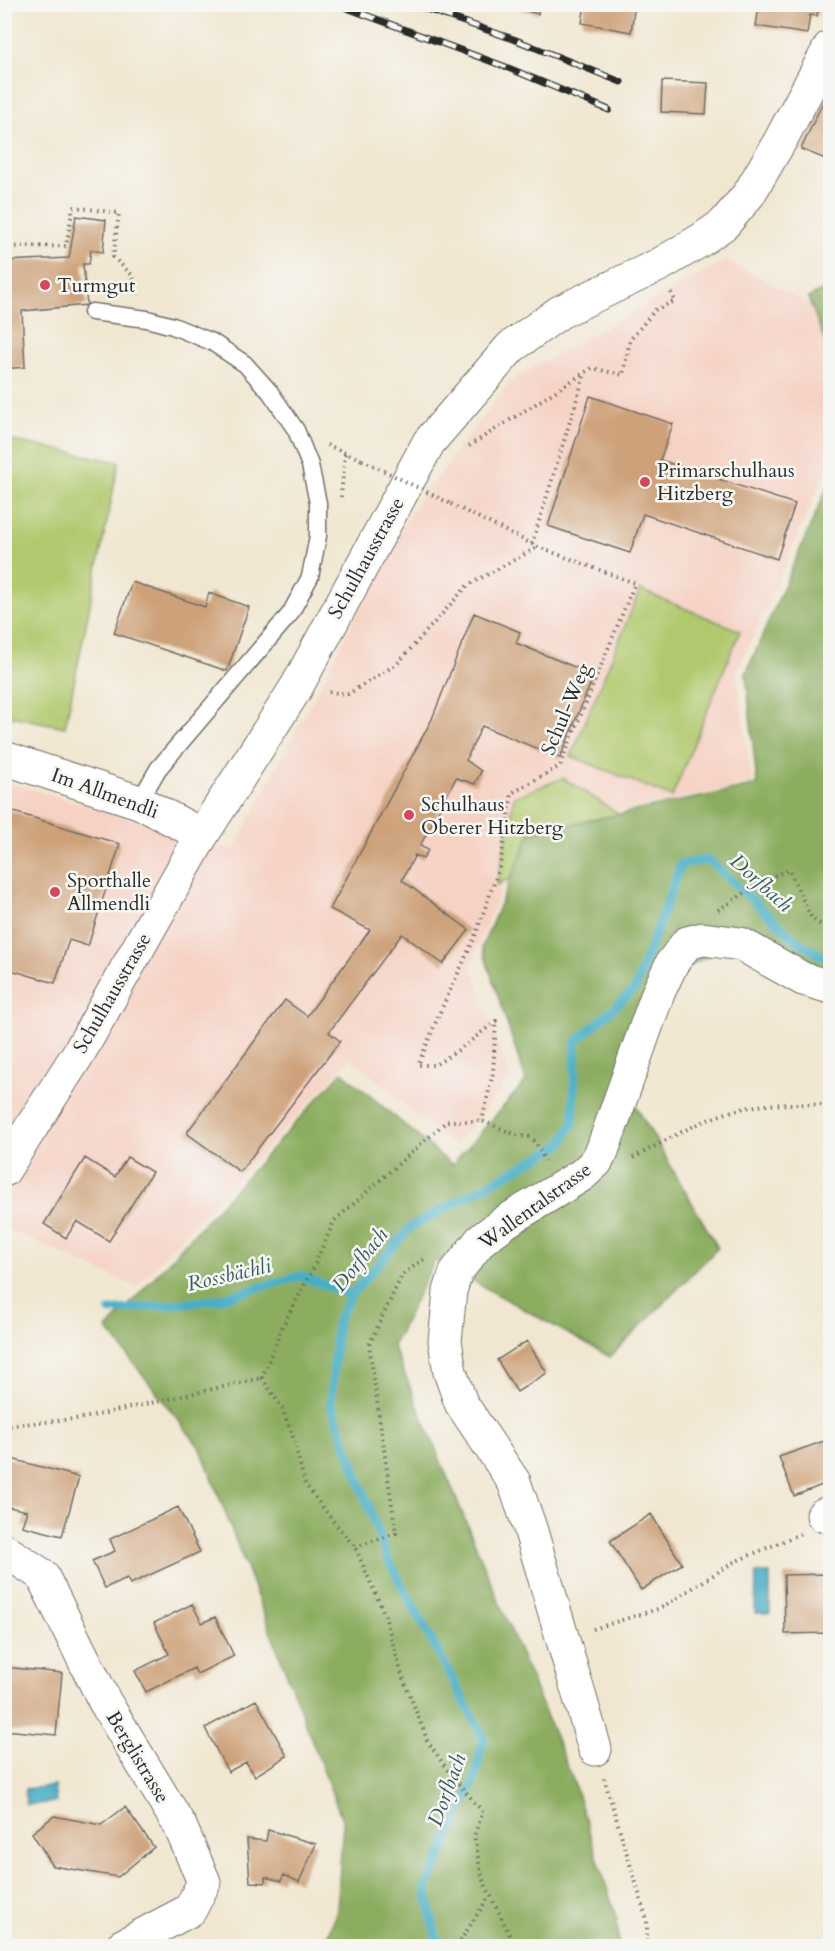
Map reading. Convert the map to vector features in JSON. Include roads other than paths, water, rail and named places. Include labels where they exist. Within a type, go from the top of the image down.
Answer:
[{"type":"street","name":"Schulhausstrasse","points":[[4,1170],[80,1052],[202,836],[296,688],[433,437],[511,347],[560,312],[661,264],[724,224],[748,194],[831,47]]},
{"type":"street","name":"Im Allmendli","points":[[4,758],[139,802],[202,836]]},
{"type":"street","name":"Wallentalstrasse","points":[[595,1749],[531,1528],[514,1482],[461,1403],[450,1372],[445,1341],[450,1291],[456,1272],[481,1240],[582,1175],[596,1162],[602,1151],[658,993],[672,963],[687,943],[704,939],[741,944],[803,979],[831,987]]},
{"type":"street","name":"Berglistrasse","points":[[4,1550],[42,1575],[105,1702],[180,1826],[204,1882],[190,1910],[122,1947]]},
{"type":"lane","points":[[92,312],[147,319],[173,326],[212,342],[245,364],[270,392],[296,430],[310,465],[318,503],[318,536],[310,577],[290,614],[158,769],[139,802]]},
{"type":"water","points":[[756,1573],[770,1573],[770,1613],[755,1613]]},
{"type":"water","points":[[830,1703],[830,1753],[827,1753],[825,1704]]},
{"type":"water","points":[[54,1786],[56,1802],[26,1805],[25,1789]]},
{"type":"waterway","name":"Dorfbach","points":[[438,1946],[426,1889],[473,1784],[484,1738],[388,1559],[331,1404],[337,1322],[351,1295],[411,1227],[561,1145],[573,1123],[576,1042],[635,989],[681,864],[709,860],[797,941],[830,961]]},
{"type":"waterway","name":"Rossbächli","points":[[110,1311],[215,1300],[301,1276],[351,1295]]},
{"type":"railway","points":[[336,4],[506,67],[609,110]]},
{"type":"railway","points":[[412,4],[516,40],[621,82]]},
{"type":"place","name":"Turmgut","points":[[45,285]]},
{"type":"place","name":"Primarschulhaus Hitzberg","points":[[645,482]]},
{"type":"place","name":"Schulhaus Oberer Hitzberg","points":[[409,815]]},
{"type":"place","name":"Sporthalle Allmendli","points":[[55,892]]}]
